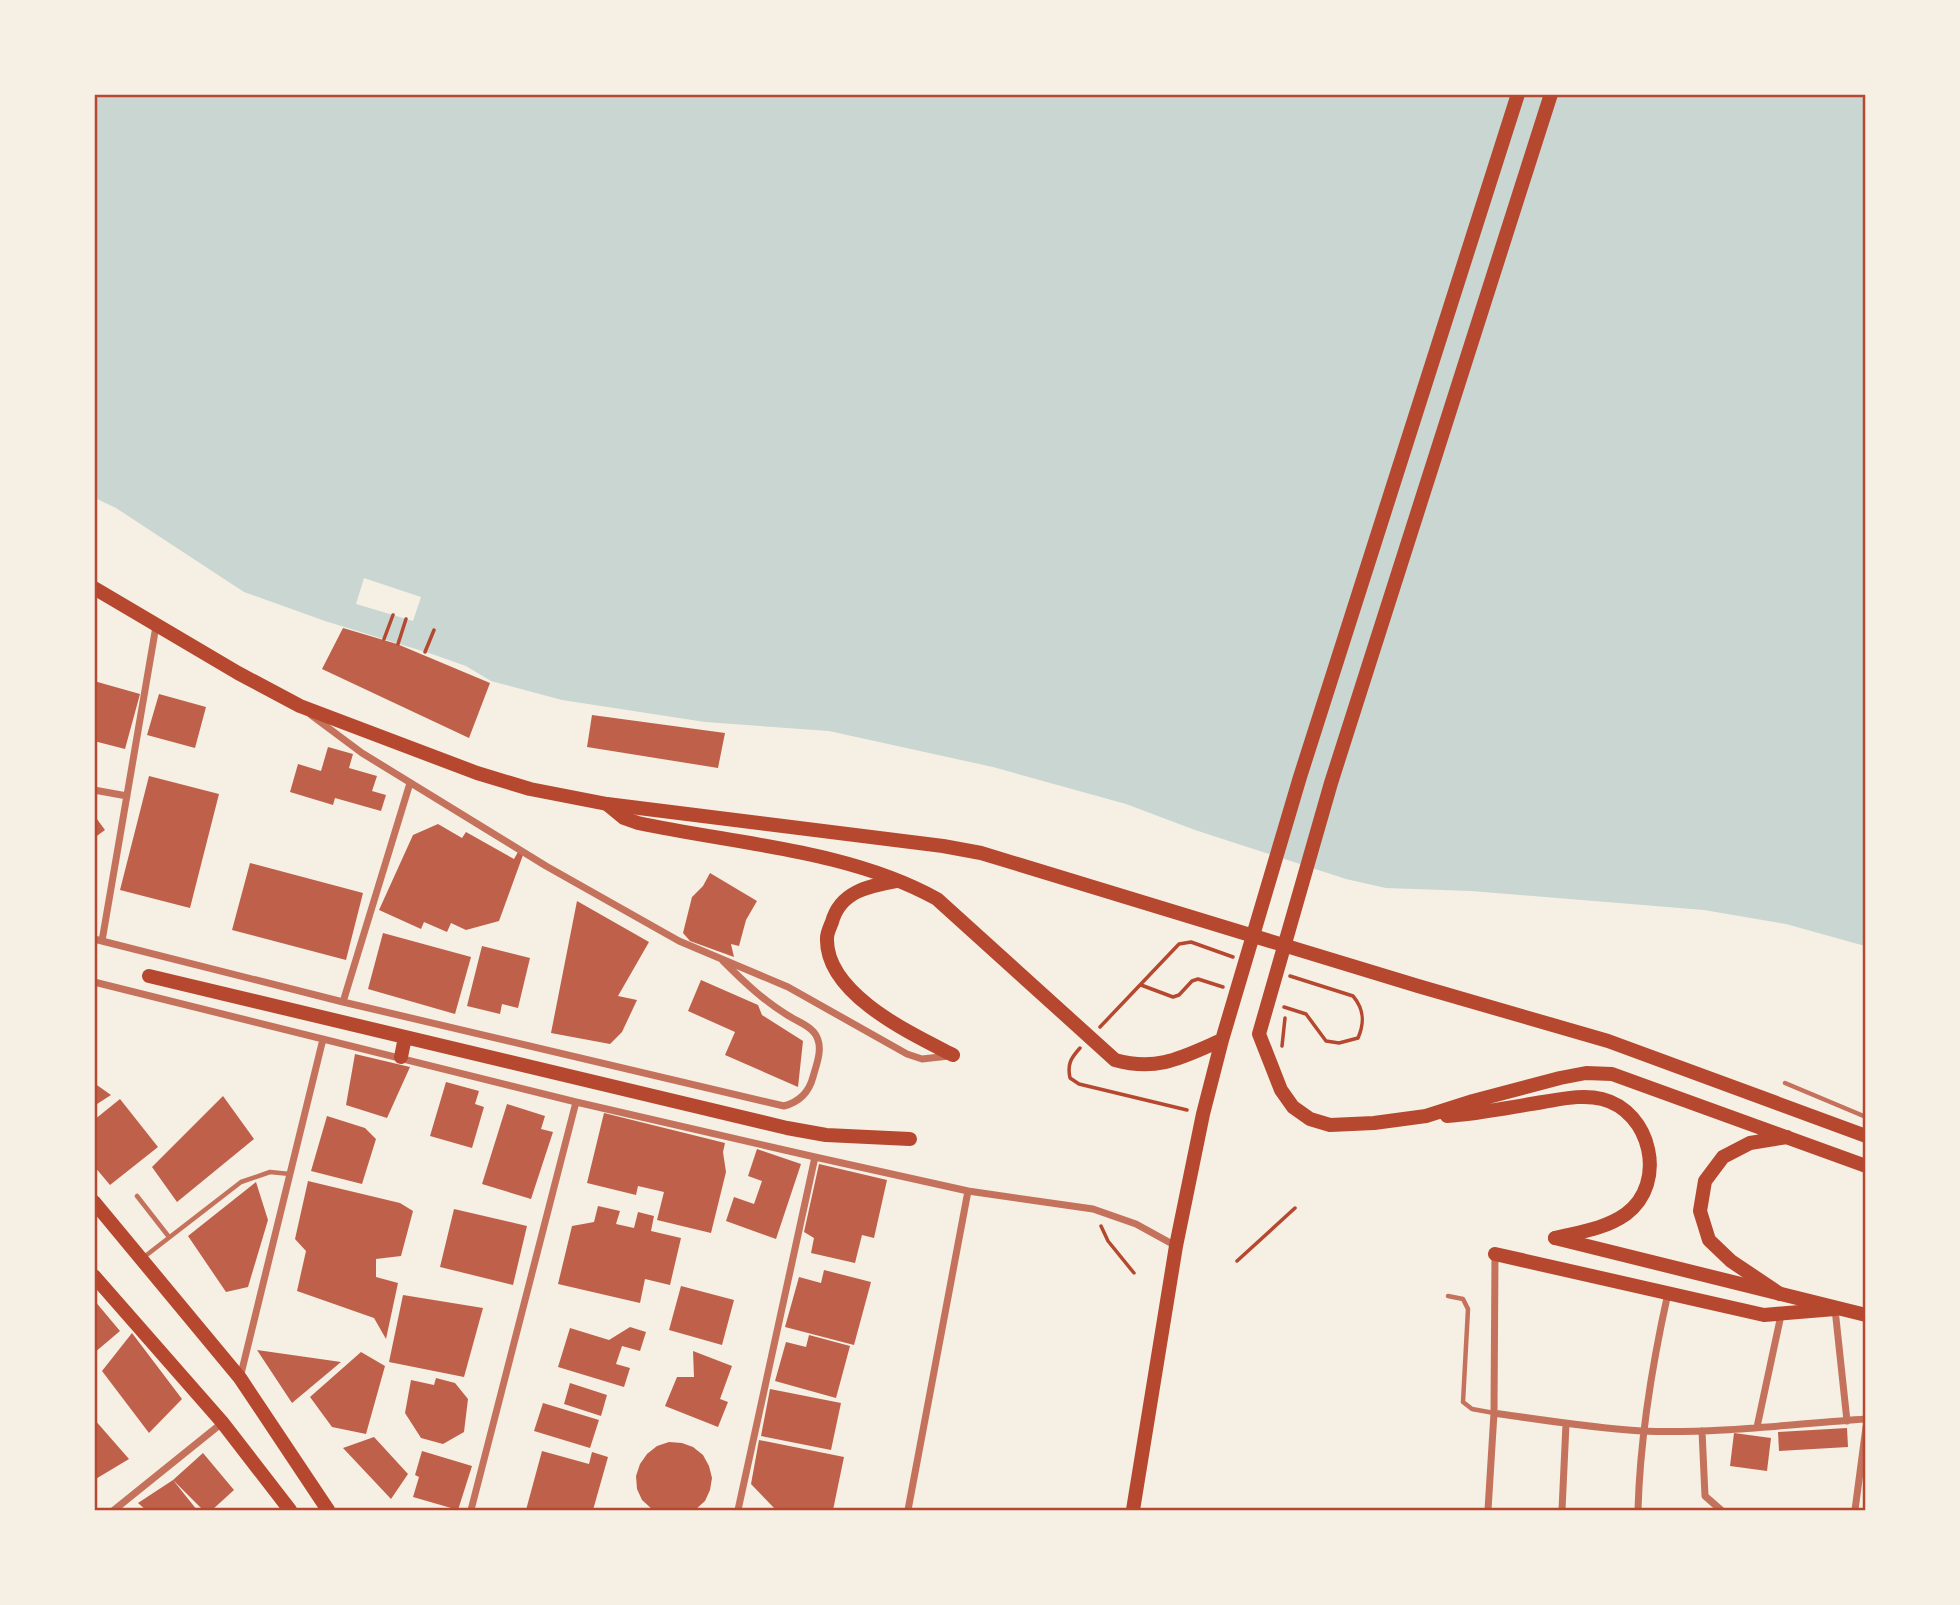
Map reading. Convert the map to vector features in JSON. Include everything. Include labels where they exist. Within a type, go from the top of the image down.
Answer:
[{"type":"main road","points":[[1133,1510],[1176,1246],[1203,1114],[1222,1040],[1304,764],[1518,94]]},
{"type":"main road","points":[[1551,94],[1331,783],[1259,1034],[1281,1090],[1293,1107],[1310,1119],[1330,1125],[1483,1112],[1579,1096],[1602,1099],[1624,1109],[1640,1126],[1649,1148],[1650,1171],[1643,1194],[1628,1212],[1608,1225],[1555,1238],[1866,1315]]},
{"type":"main road","points":[[94,588],[300,706],[477,773],[530,789],[607,804],[981,853],[1608,1041],[1866,1136]]},
{"type":"main road","points":[[607,804],[624,818],[638,824],[819,856],[897,880],[937,900],[1115,1060],[1135,1065],[1158,1065],[1222,1040]]},
{"type":"main road","points":[[897,880],[867,887],[845,898],[834,915],[827,938],[831,961],[848,987],[873,1009],[913,1035],[953,1055]]},
{"type":"main road","points":[[149,976],[788,1128],[826,1135],[910,1139]]},
{"type":"main road","points":[[401,1057],[405,1037]]},
{"type":"main road","points":[[1426,1116],[1560,1078],[1586,1073],[1612,1074],[1866,1166]]},
{"type":"main road","points":[[1780,1294],[1731,1261],[1709,1240],[1700,1211],[1705,1181],[1723,1157],[1750,1143],[1788,1137]]},
{"type":"main road","points":[[94,1202],[240,1378],[328,1510]]},
{"type":"main road","points":[[1495,1254],[1764,1315],[1835,1309]]},
{"type":"main road","points":[[94,1276],[222,1422],[290,1510]]},
{"type":"street","points":[[156,625],[127,796],[98,940],[343,1002],[784,1106],[791,1104],[803,1097],[812,1082],[819,1054],[818,1039],[809,1028],[763,998],[723,961]]},
{"type":"street","points":[[300,706],[362,753],[489,833],[655,927],[723,961],[788,987],[906,1054],[922,1059],[953,1055]]},
{"type":"street","points":[[343,1002],[410,783]]},
{"type":"street","points":[[94,790],[127,796]]},
{"type":"street","points":[[94,982],[576,1102],[815,1157],[968,1191],[1093,1209],[1136,1224],[1176,1246]]},
{"type":"street","points":[[240,1378],[323,1039]]},
{"type":"street","points":[[471,1510],[576,1102]]},
{"type":"street","points":[[738,1510],[815,1157]]},
{"type":"street","points":[[908,1510],[968,1191]]},
{"type":"street","points":[[1488,1510],[1494,1413],[1495,1254]]},
{"type":"street","points":[[1638,1510],[1643,1431],[1653,1357],[1668,1293]]},
{"type":"street","points":[[1835,1309],[1847,1420]]},
{"type":"street","points":[[1757,1427],[1781,1315]]},
{"type":"street","points":[[1494,1413],[1566,1424],[1643,1431],[1702,1430],[1866,1419]]},
{"type":"street","points":[[114,1510],[222,1422]]},
{"type":"street","points":[[1562,1510],[1566,1424]]},
{"type":"street","points":[[1855,1510],[1866,1427]]},
{"type":"street","points":[[1702,1430],[1705,1496],[1721,1510]]},
{"type":"lane","points":[[1785,1083],[1866,1117]]},
{"type":"lane","points":[[142,1259],[241,1182],[270,1172],[290,1174]]},
{"type":"lane","points":[[137,1196],[169,1237]]},
{"type":"lane","points":[[1448,1296],[1464,1299],[1468,1309],[1463,1402],[1466,1407],[1494,1413]]},
{"type":"path","points":[[384,639],[393,615]]},
{"type":"path","points":[[398,643],[406,619]]},
{"type":"path","points":[[425,652],[434,630]]},
{"type":"path","points":[[1097,1030],[1184,942],[1241,960]]},
{"type":"path","points":[[1287,976],[1353,996],[1363,1014],[1362,1027],[1358,1038],[1339,1043],[1326,1041],[1306,1014]]},
{"type":"path","points":[[1140,985],[1173,997],[1195,980],[1212,983]]},
{"type":"path","points":[[1088,1039],[1071,1057],[1068,1067],[1070,1078],[1079,1084],[1203,1114]]},
{"type":"path","points":[[1237,1261],[1295,1208]]},
{"type":"path","points":[[1108,1241],[1134,1273]]},
{"type":"shaded area","points":[[95,95],[1865,95],[1865,946],[1786,924],[1704,910],[1471,891],[1386,888],[1346,879],[1195,830],[1126,804],[993,767],[829,731],[705,722],[562,700],[491,681],[466,666],[244,592],[116,508],[95,498]]},
{"type":"pier","points":[[364,578],[421,597],[413,621],[356,604]]},
{"type":"building","points":[[343,628],[397,644],[490,683],[469,738],[322,669]]},
{"type":"building","points":[[94,681],[140,694],[125,749],[94,741]]},
{"type":"building","points":[[159,694],[206,707],[195,748],[147,735]]},
{"type":"building","points":[[592,715],[725,733],[718,768],[587,747]]},
{"type":"building","points":[[328,747],[353,754],[349,768],[377,776],[372,791],[386,795],[381,811],[335,798],[333,805],[290,792],[298,764],[321,771]]},
{"type":"building","points":[[149,776],[219,794],[190,908],[120,890]]},
{"type":"building","points":[[94,815],[105,830],[94,838]]},
{"type":"building","points":[[438,824],[462,838],[466,832],[514,859],[518,852],[523,855],[499,921],[466,930],[451,923],[447,932],[424,922],[421,929],[379,910],[413,835]]},
{"type":"building","points":[[250,863],[363,893],[346,960],[232,930]]},
{"type":"building","points":[[710,873],[757,901],[746,920],[739,946],[731,944],[734,957],[690,941],[683,933],[692,897],[703,886]]},
{"type":"building","points":[[577,901],[649,942],[618,996],[637,1000],[622,1032],[610,1044],[551,1033]]},
{"type":"building","points":[[383,933],[471,957],[455,1014],[368,989]]},
{"type":"building","points":[[482,946],[530,958],[518,1008],[502,1004],[500,1014],[467,1006]]},
{"type":"building","points":[[701,980],[758,1005],[762,1015],[803,1041],[798,1087],[725,1055],[735,1032],[688,1011]]},
{"type":"building","points":[[355,1054],[410,1067],[387,1118],[346,1105]]},
{"type":"building","points":[[446,1082],[479,1091],[475,1104],[484,1107],[472,1148],[430,1136]]},
{"type":"building","points":[[94,1083],[111,1095],[94,1106]]},
{"type":"building","points":[[223,1096],[254,1139],[177,1202],[152,1167]]},
{"type":"building","points":[[120,1099],[158,1147],[110,1185],[94,1166],[94,1120]]},
{"type":"building","points":[[507,1104],[545,1116],[541,1129],[553,1132],[531,1199],[482,1184]]},
{"type":"building","points":[[604,1113],[725,1143],[723,1152],[726,1172],[711,1233],[657,1220],[664,1192],[638,1186],[636,1195],[587,1183]]},
{"type":"building","points":[[327,1116],[365,1128],[376,1139],[362,1184],[311,1171]]},
{"type":"building","points":[[757,1149],[801,1164],[776,1239],[726,1221],[734,1197],[754,1204],[762,1181],[748,1176]]},
{"type":"building","points":[[819,1164],[887,1180],[874,1238],[862,1235],[855,1263],[811,1253],[814,1238],[804,1232]]},
{"type":"building","points":[[308,1181],[400,1203],[413,1211],[401,1256],[376,1259],[376,1277],[398,1283],[386,1339],[374,1318],[297,1291],[306,1251],[295,1239]]},
{"type":"building","points":[[256,1182],[268,1220],[248,1287],[226,1292],[188,1236]]},
{"type":"building","points":[[598,1206],[620,1211],[616,1224],[634,1228],[638,1212],[654,1216],[651,1231],[681,1238],[670,1285],[645,1279],[640,1303],[558,1284],[572,1226],[594,1222]]},
{"type":"building","points":[[454,1209],[527,1226],[513,1285],[440,1267]]},
{"type":"building","points":[[824,1270],[871,1282],[854,1345],[785,1327],[799,1277],[821,1283]]},
{"type":"building","points":[[681,1286],[734,1300],[722,1345],[669,1330]]},
{"type":"building","points":[[403,1295],[483,1308],[464,1377],[389,1362]]},
{"type":"building","points":[[94,1300],[120,1331],[94,1353]]},
{"type":"building","points":[[630,1327],[646,1332],[640,1351],[622,1346],[616,1364],[630,1368],[624,1387],[558,1367],[570,1328],[609,1340]]},
{"type":"building","points":[[132,1333],[182,1399],[149,1433],[102,1371]]},
{"type":"building","points":[[809,1335],[850,1346],[836,1398],[775,1381],[786,1342],[806,1347]]},
{"type":"building","points":[[257,1350],[341,1362],[292,1403]]},
{"type":"building","points":[[693,1351],[732,1366],[720,1399],[728,1402],[718,1427],[665,1406],[677,1377],[694,1377]]},
{"type":"building","points":[[361,1352],[385,1366],[366,1434],[332,1427],[310,1397]]},
{"type":"building","points":[[436,1378],[455,1383],[468,1399],[464,1432],[443,1444],[421,1438],[405,1413],[411,1380],[434,1385]]},
{"type":"building","points":[[570,1383],[607,1395],[601,1416],[564,1404]]},
{"type":"building","points":[[770,1389],[841,1403],[831,1450],[761,1436]]},
{"type":"building","points":[[543,1403],[599,1420],[590,1448],[534,1431]]},
{"type":"building","points":[[94,1419],[129,1459],[94,1480]]},
{"type":"building","points":[[1847,1428],[1848,1447],[1779,1451],[1778,1432]]},
{"type":"building","points":[[1734,1433],[1771,1438],[1767,1471],[1730,1466]]},
{"type":"building","points":[[374,1437],[408,1474],[391,1499],[343,1448]]},
{"type":"building","points":[[759,1440],[844,1457],[833,1510],[776,1510],[751,1484]]},
{"type":"building","points":[[669,1442],[693,1447],[703,1455],[709,1466],[712,1478],[710,1490],[705,1501],[695,1510],[653,1510],[642,1500],[637,1489],[636,1476],[640,1464],[657,1446]]},
{"type":"building","points":[[422,1451],[472,1466],[458,1510],[413,1497],[419,1477],[415,1475]]},
{"type":"building","points":[[542,1451],[589,1464],[592,1452],[608,1457],[593,1510],[526,1510]]},
{"type":"building","points":[[203,1453],[234,1490],[212,1510],[203,1510],[173,1480]]},
{"type":"building","points":[[173,1480],[197,1510],[146,1510],[138,1503]]}]
